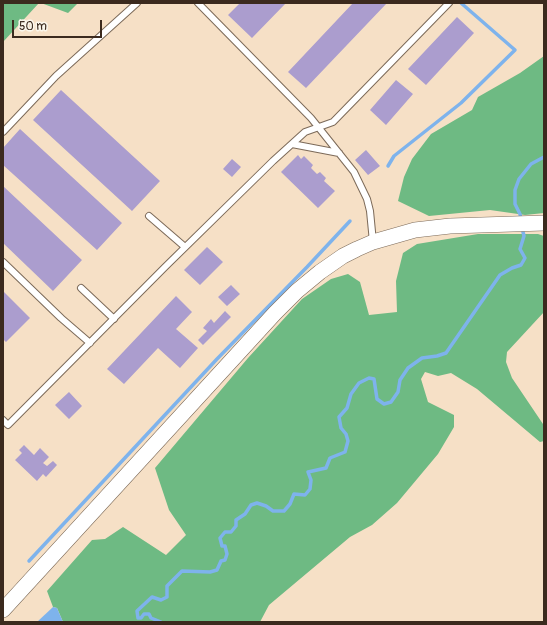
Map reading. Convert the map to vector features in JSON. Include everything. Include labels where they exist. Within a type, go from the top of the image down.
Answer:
[{"type":"street","points":[[3,610],[275,313],[297,291],[320,272],[343,256],[373,242],[415,230],[450,226],[544,223]]},
{"type":"lane","points":[[3,132],[56,76],[137,3]]},
{"type":"lane","points":[[198,3],[311,118],[354,172],[367,199],[370,211],[373,242]]},
{"type":"lane","points":[[3,420],[8,426],[185,247],[273,161],[305,132],[333,122],[449,3]]},
{"type":"lane","points":[[292,144],[339,153]]},
{"type":"lane","points":[[149,216],[185,247]]},
{"type":"lane","points":[[3,262],[61,318],[90,343]]},
{"type":"lane","points":[[81,288],[114,320]]},
{"type":"green space","points":[[3,3],[39,3],[3,42]]},
{"type":"green space","points":[[41,3],[78,3],[68,13]]},
{"type":"green space","points":[[544,56],[544,213],[525,215],[490,210],[429,216],[398,201],[404,177],[412,159],[431,134],[472,110],[478,97],[520,73]]},
{"type":"green space","points":[[478,234],[538,234],[544,236],[544,312],[507,352],[506,362],[512,378],[543,424],[544,441],[540,442],[477,389],[451,373],[438,376],[425,372],[421,379],[428,402],[454,415],[454,427],[438,454],[397,503],[372,525],[350,537],[269,605],[260,622],[63,622],[57,608],[53,607],[47,591],[92,540],[105,539],[123,527],[166,555],[186,535],[169,510],[155,468],[248,358],[302,299],[331,279],[348,274],[360,282],[369,315],[397,312],[396,281],[403,253],[417,244]]},
{"type":"water","points":[[53,607],[57,608],[63,622],[37,622]]},
{"type":"building","points":[[240,3],[286,3],[252,38],[228,15]]},
{"type":"building","points":[[353,3],[387,3],[306,88],[288,72]]},
{"type":"building","points":[[457,17],[474,33],[426,85],[408,69]]},
{"type":"building","points":[[396,80],[413,94],[386,125],[370,110]]},
{"type":"building","points":[[61,90],[160,181],[132,211],[33,120]]},
{"type":"building","points":[[20,129],[122,223],[97,250],[3,165],[3,148]]},
{"type":"building","points":[[366,150],[380,166],[368,175],[355,160]]},
{"type":"building","points":[[298,155],[301,159],[304,156],[313,165],[311,168],[317,174],[320,172],[326,178],[324,181],[335,191],[318,208],[281,172]]},
{"type":"building","points":[[232,159],[241,167],[232,177],[223,169]]},
{"type":"building","points":[[3,186],[82,260],[53,291],[3,243]]},
{"type":"building","points":[[207,247],[223,262],[200,285],[184,270]]},
{"type":"building","points":[[231,285],[240,294],[227,306],[218,297]]},
{"type":"building","points":[[3,291],[30,318],[6,342],[3,339]]},
{"type":"building","points":[[176,296],[192,312],[176,329],[198,348],[180,368],[158,348],[124,384],[107,369]]},
{"type":"building","points":[[225,311],[231,317],[203,345],[198,340],[207,331],[203,328],[211,319],[214,323]]},
{"type":"building","points":[[69,392],[82,406],[69,419],[55,405]]},
{"type":"building","points":[[24,445],[34,455],[40,448],[49,457],[43,463],[47,466],[53,461],[57,465],[46,477],[43,474],[37,481],[15,460],[22,453],[19,450]]},
{"type":"waterway","points":[[388,166],[394,156],[461,103],[515,50],[461,3]]},
{"type":"waterway","points":[[521,220],[515,204],[515,190],[519,179],[531,164],[544,157]]},
{"type":"waterway","points":[[29,561],[217,359],[350,221]]},
{"type":"waterway","points":[[161,622],[151,618],[149,614],[144,614],[141,618],[138,618],[137,611],[152,597],[161,600],[167,597],[167,586],[182,571],[210,572],[217,570],[221,561],[225,560],[227,554],[225,546],[222,546],[220,538],[225,532],[231,532],[236,526],[236,520],[245,514],[251,505],[257,503],[266,506],[273,511],[284,511],[290,504],[294,494],[305,495],[310,489],[311,480],[308,472],[326,468],[330,458],[345,452],[348,441],[346,434],[341,428],[339,417],[347,408],[351,394],[359,383],[369,378],[374,379],[377,399],[384,404],[391,402],[398,392],[400,380],[408,368],[422,358],[446,353],[500,275],[521,265],[525,258],[520,249],[524,236],[522,228]]}]
